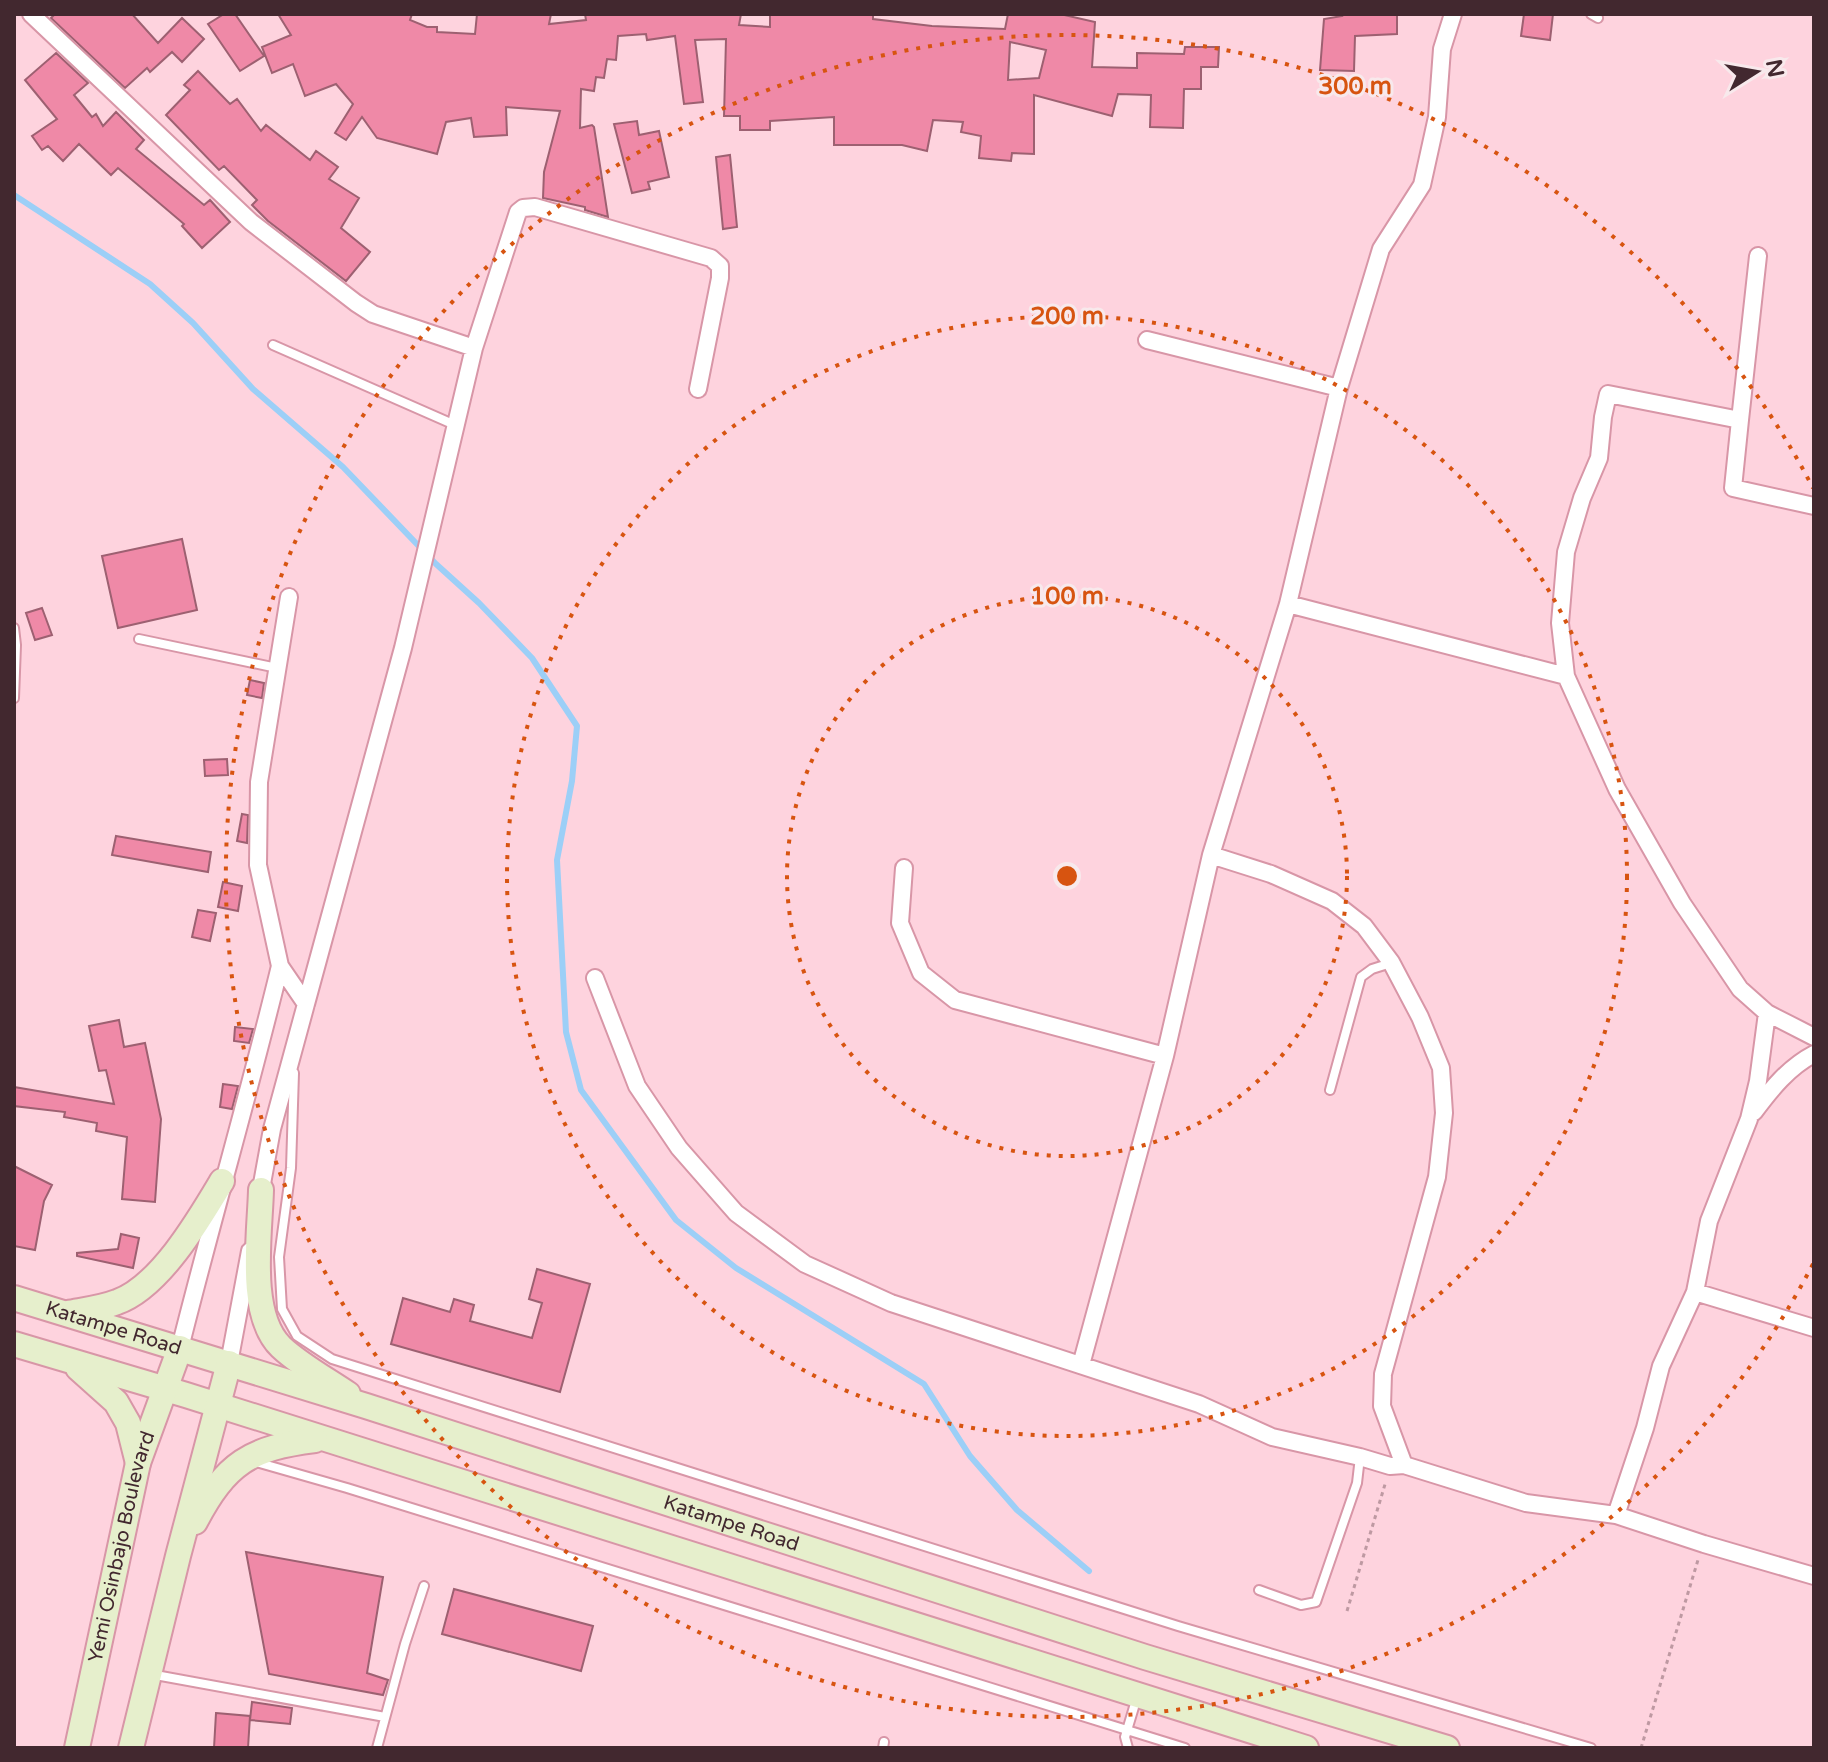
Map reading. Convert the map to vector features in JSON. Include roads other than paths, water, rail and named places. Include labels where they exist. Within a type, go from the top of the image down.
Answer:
[{"type":"main road","points":[[65,1314],[119,1302],[148,1281],[180,1248],[222,1181]]},
{"type":"main road","points":[[261,1190],[259,1271],[262,1312],[279,1345],[366,1406]]},
{"type":"main road","name":"Katampe Road","points":[[14,1298],[366,1406],[1145,1657],[1447,1748]]},
{"type":"main road","name":"Katampe Road","points":[[14,1344],[326,1439],[1306,1748]]},
{"type":"main road","name":"Yemi Osinbajo Boulevard","points":[[77,1748],[138,1463],[180,1348]]},
{"type":"main road","points":[[73,1363],[116,1402],[128,1423],[138,1463]]},
{"type":"main road","points":[[131,1748],[229,1363]]},
{"type":"main road","points":[[178,1556],[221,1481],[244,1459],[280,1444],[326,1439]]},
{"type":"street","points":[[31,14],[251,222],[356,303],[373,314],[474,348]]},
{"type":"street","points":[[1081,1365],[1165,1056],[1211,855],[1288,604],[1339,388],[1381,249],[1422,185],[1437,117],[1442,49],[1453,14]]},
{"type":"street","points":[[229,1363],[272,1129],[399,662],[474,348],[518,212],[523,208],[535,207],[711,258],[720,266],[698,389]]},
{"type":"street","points":[[1758,256],[1733,488],[1814,506]]},
{"type":"street","points":[[1147,340],[1339,388]]},
{"type":"street","points":[[1740,420],[1608,394],[1599,458],[1582,498],[1566,552],[1560,623],[1566,676],[1617,789],[1682,903],[1740,989],[1767,1013],[1814,1037]]},
{"type":"street","points":[[289,597],[259,782],[258,865],[280,966],[306,1004]]},
{"type":"street","points":[[1288,604],[1566,676]]},
{"type":"street","points":[[1211,855],[1271,874],[1332,901],[1364,926],[1391,962],[1420,1017],[1441,1068],[1444,1113],[1437,1177],[1383,1374],[1382,1406],[1397,1466]]},
{"type":"street","points":[[904,868],[900,923],[921,973],[955,1000],[1165,1056]]},
{"type":"street","points":[[180,1348],[280,966]]},
{"type":"street","points":[[595,978],[637,1086],[679,1148],[736,1213],[805,1264],[891,1303],[1199,1404],[1272,1437],[1397,1466],[1526,1503],[1616,1515],[1814,1576]]},
{"type":"street","points":[[1616,1515],[1645,1428],[1661,1366],[1695,1292],[1709,1221],[1749,1119],[1758,1081],[1767,1013]]},
{"type":"street","points":[[1749,1119],[1773,1087],[1814,1054]]},
{"type":"street","points":[[1695,1292],[1814,1328]]},
{"type":"lane","points":[[273,345],[455,425]]},
{"type":"lane","points":[[14,628],[14,698]]},
{"type":"lane","points":[[139,639],[278,668]]},
{"type":"lane","points":[[1330,1090],[1361,977],[1391,962]]},
{"type":"lane","points":[[294,1049],[291,1168],[279,1257],[282,1309],[297,1336],[332,1359],[1164,1622],[1591,1748]]},
{"type":"lane","points":[[1259,1590],[1301,1605],[1316,1602],[1357,1483],[1360,1457]]},
{"type":"lane","points":[[244,1459],[347,1488],[1185,1748]]},
{"type":"lane","points":[[377,1748],[415,1607],[424,1586]]},
{"type":"lane","points":[[150,1674],[385,1717]]},
{"type":"lane","points":[[1128,1748],[1125,1737],[1137,1696]]},
{"type":"waterway","points":[[14,195],[150,284],[193,323],[253,389],[343,467],[532,658],[577,726],[572,781],[557,860],[566,1032],[581,1090],[676,1220],[736,1268],[924,1384],[970,1456],[1017,1510],[1089,1571]]}]
